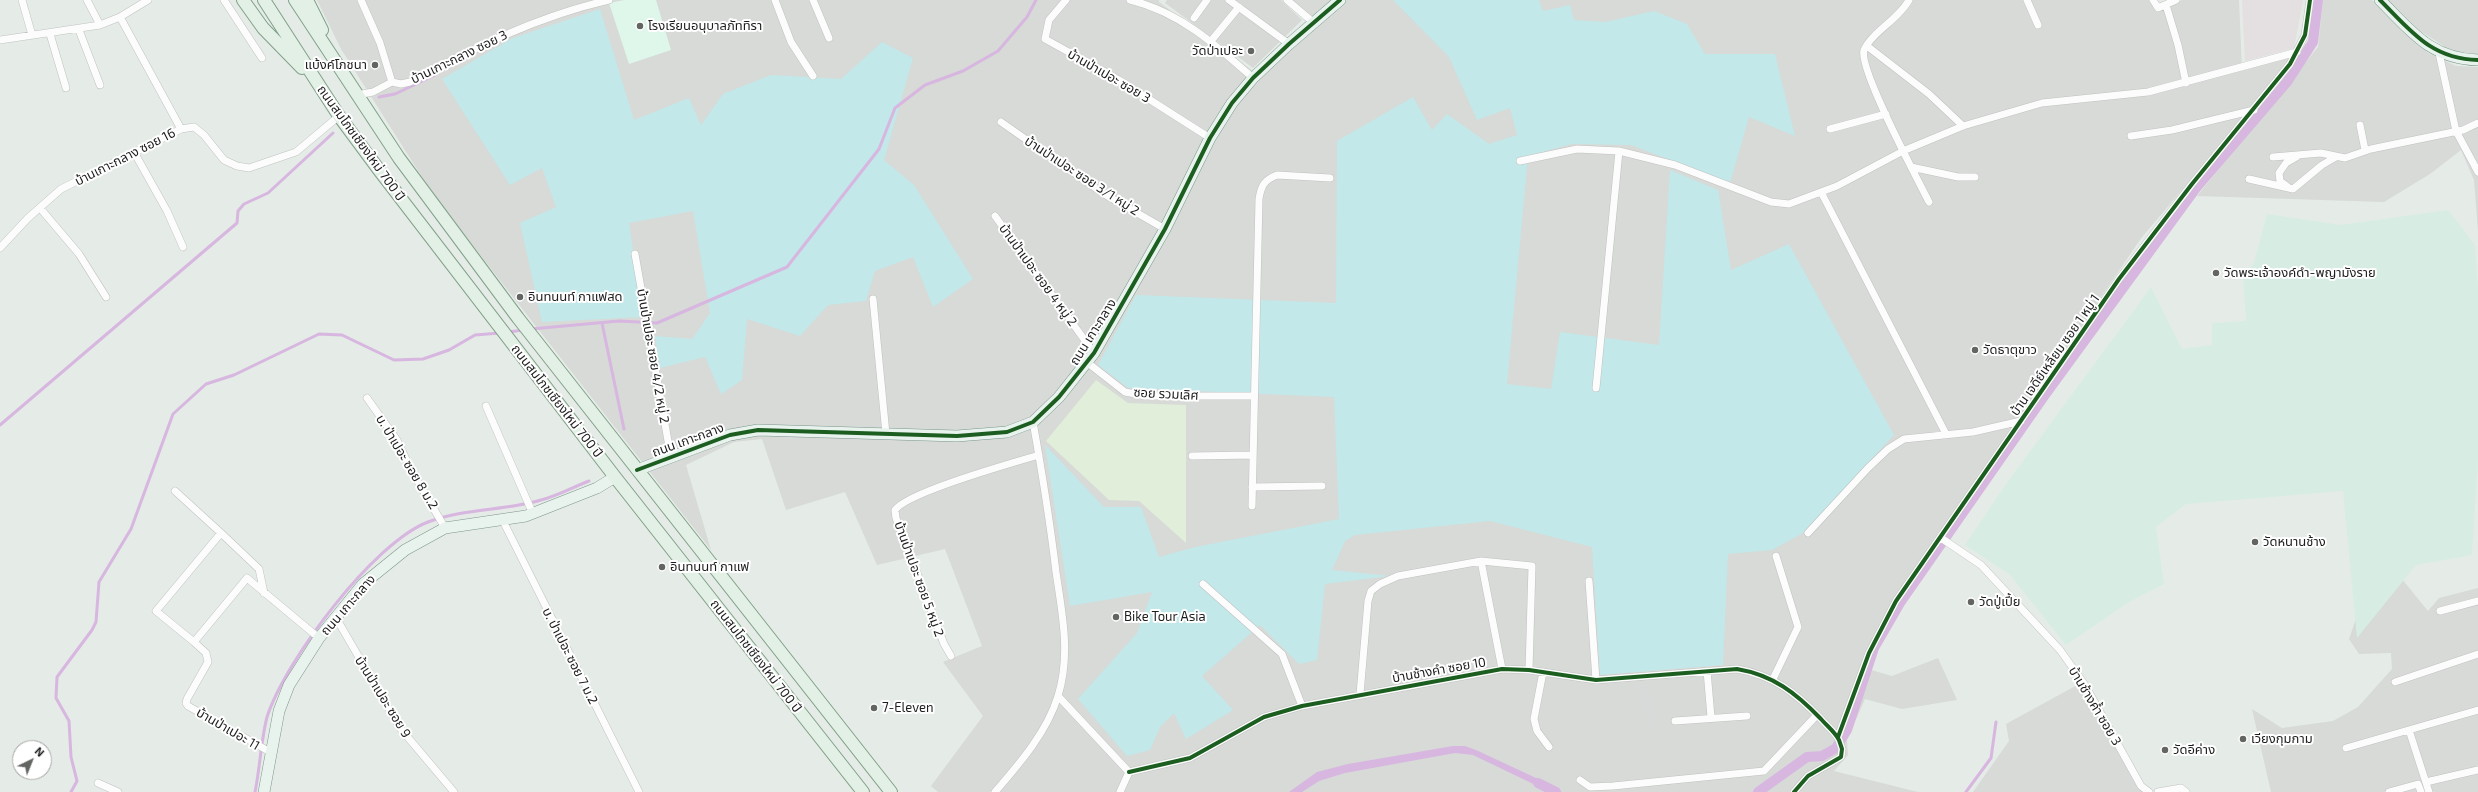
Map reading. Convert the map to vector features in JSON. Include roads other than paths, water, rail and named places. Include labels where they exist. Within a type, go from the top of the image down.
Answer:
[{"type":"main road","points":[[243,0],[263,28],[321,87]]},
{"type":"main road","name":"ถนนสมโภชเชียงใหม่ 700 ปี","points":[[264,0],[339,116],[615,477],[863,792]]},
{"type":"main road","name":"ถนนสมโภชเชียงใหม่ 700 ปี","points":[[294,0],[399,158],[533,338],[891,792]]},
{"type":"main road","points":[[307,0],[342,71]]},
{"type":"street","points":[[22,0],[32,35]]},
{"type":"street","points":[[87,0],[100,26]]},
{"type":"street","points":[[0,40],[100,26],[120,17],[148,0]]},
{"type":"street","points":[[224,0],[262,58]]},
{"type":"street","name":"บ้านเกาะกลาง ซอย 3","points":[[361,0],[380,43],[392,82],[401,84],[410,82],[496,37],[581,3],[609,0]]},
{"type":"street","points":[[775,0],[791,42],[813,76]]},
{"type":"street","points":[[813,0],[829,38]]},
{"type":"street","name":"บ้านป่าเปอะ ซอย 3","points":[[1066,0],[1049,20],[1045,39],[1119,80],[1210,138]]},
{"type":"street","points":[[1130,0],[1167,12],[1211,41],[1254,78]]},
{"type":"street","points":[[1194,18],[1207,0]]},
{"type":"street","points":[[1228,0],[1289,44]]},
{"type":"street","points":[[1287,0],[1314,23]]},
{"type":"street","name":"ถนน เกาะกลาง","points":[[637,470],[730,435],[758,430],[957,436],[1007,432],[1033,422],[1059,397],[1088,363],[1165,229],[1210,138],[1232,103],[1254,78],[1289,44],[1340,0]]},
{"type":"street","points":[[1909,0],[1867,46],[1864,58],[1903,152],[1929,202]]},
{"type":"street","points":[[2027,0],[2038,25]]},
{"type":"street","points":[[2153,0],[2158,8],[2166,6],[2176,0]]},
{"type":"street","name":"บ้าน เจดีย์เหลี่ยม ซอย 1 หมู่ 1","points":[[1794,792],[1802,781],[1841,757],[1839,741],[1869,653],[1896,600],[1944,540],[2021,421],[2119,279],[2192,184],[2254,110],[2297,52],[2305,35],[2310,0]]},
{"type":"street","points":[[2380,0],[2427,45],[2439,53],[2454,58],[2478,60]]},
{"type":"street","points":[[2166,6],[2178,45],[2186,83]]},
{"type":"street","points":[[1211,41],[1239,7]]},
{"type":"street","points":[[120,17],[181,128]]},
{"type":"street","points":[[79,30],[100,85]]},
{"type":"street","points":[[50,34],[66,88]]},
{"type":"street","points":[[1867,46],[1924,90],[1963,126]]},
{"type":"street","points":[[1520,161],[1576,149],[1620,151],[1675,165],[1772,202],[1789,204],[1821,192],[1903,152],[1963,126],[2042,103],[2148,92],[2297,52]]},
{"type":"street","points":[[2439,53],[2456,131],[2478,172]]},
{"type":"street","points":[[357,95],[373,92],[392,82]]},
{"type":"street","points":[[2131,136],[2172,130],[2254,110]]},
{"type":"street","points":[[1830,129],[1886,114]]},
{"type":"street","name":"บ้านเกาะกลาง ซอย 16","points":[[0,248],[61,189],[181,128],[194,127],[204,135],[224,160],[237,166],[249,168],[296,152],[339,116]]},
{"type":"street","name":"บ้านป่าเปอะ ซอย 3/1 หมู่ 2","points":[[1001,122],[1104,194],[1165,229]]},
{"type":"street","points":[[2273,157],[2321,153],[2345,158],[2366,150],[2456,131],[2478,123]]},
{"type":"street","points":[[2360,125],[2366,150]]},
{"type":"street","points":[[1596,388],[1620,151]]},
{"type":"street","points":[[134,152],[167,211],[183,247]]},
{"type":"street","points":[[2289,188],[2280,181],[2279,173],[2286,163],[2299,155]]},
{"type":"street","points":[[2249,179],[2293,189],[2322,165],[2336,157]]},
{"type":"street","points":[[1911,167],[1958,177],[1975,177]]},
{"type":"street","points":[[1252,506],[1253,396],[1259,199],[1261,185],[1269,178],[1277,175],[1330,178]]},
{"type":"street","points":[[1821,192],[1946,434]]},
{"type":"street","points":[[40,208],[79,254],[106,297]]},
{"type":"street","name":"บ้านป่าเปอะ ซอย 4 หมู่ 2","points":[[995,216],[1094,353]]},
{"type":"street","name":"บ้านป่าเปอะ ซอย 4/2 หมู่ 2","points":[[635,254],[670,458]]},
{"type":"street","points":[[873,299],[886,434]]},
{"type":"street","name":"ซอย รวมเลิศ","points":[[1088,363],[1125,392],[1146,396],[1253,396]]},
{"type":"street","name":"บ. ป่าเปอะ ซอย 8 ม.2","points":[[367,398],[397,440],[410,468],[442,522]]},
{"type":"street","points":[[486,406],[533,514]]},
{"type":"street","points":[[1808,534],[1888,449],[1904,439],[1973,432],[2021,421]]},
{"type":"street","points":[[995,792],[1019,764],[1043,729],[1058,696],[1064,658],[1065,634],[1033,422]]},
{"type":"street","name":"บ้านป่าเปอะ ซอย 5 หมู่ 2","points":[[952,656],[944,644],[896,518],[895,510],[900,503],[961,479],[1039,455]]},
{"type":"street","points":[[1192,456],[1253,455]]},
{"type":"street","name":"ถนน เกาะกลาง","points":[[264,792],[266,750],[288,685],[315,635],[335,616],[363,584],[392,559],[442,522],[502,519],[533,514],[598,488],[615,477]]},
{"type":"street","points":[[1252,487],[1322,486]]},
{"type":"street","points":[[175,491],[259,569],[264,593]]},
{"type":"street","name":"บ. ป่าเปอะ ซอย 7 ม.2","points":[[502,519],[639,792]]},
{"type":"street","points":[[220,533],[156,611],[194,642],[246,578],[315,635]]},
{"type":"street","name":"บ้านช้างค้ำ ซอย 3","points":[[1944,540],[1981,564],[2060,650],[2085,685],[2141,786],[2149,792]]},
{"type":"street","points":[[1773,680],[1798,627],[1776,556]]},
{"type":"street","points":[[1481,561],[1502,669]]},
{"type":"street","points":[[1360,694],[1368,601],[1371,591],[1380,584],[1398,576],[1481,561],[1532,566],[1529,670]]},
{"type":"street","points":[[1590,582],[1596,680]]},
{"type":"street","points":[[1203,584],[1282,654],[1302,706]]},
{"type":"street","points":[[2440,612],[2478,600]]},
{"type":"street","name":"บ้านป่าเปอะ ซอย 9","points":[[335,616],[400,728],[454,792]]},
{"type":"street","name":"บ้านป่าเปอะ 11","points":[[194,642],[206,653],[208,662],[186,703],[266,750]]},
{"type":"street","points":[[2395,682],[2478,654]]},
{"type":"street","name":"บ้านช้างคำ ซอย 10","points":[[1129,772],[1190,758],[1264,717],[1302,706],[1360,694],[1502,669],[1529,670],[1596,680],[1737,669],[1756,672],[1796,694],[1817,715],[1839,741]]},
{"type":"street","points":[[1707,671],[1711,717]]},
{"type":"street","points":[[1543,672],[1534,719],[1536,731],[1550,747]]},
{"type":"street","points":[[1058,696],[1129,772],[1120,792]]},
{"type":"street","points":[[2346,748],[2478,710]]},
{"type":"street","points":[[1580,780],[1590,786],[1613,786],[1764,771],[1817,715]]},
{"type":"street","points":[[1675,721],[1711,717],[1747,716]]},
{"type":"street","points":[[2409,730],[2429,792]]},
{"type":"street","points":[[2426,782],[2478,770]]},
{"type":"street","points":[[98,783],[118,792]]},
{"type":"street","points":[[2388,792],[2418,784],[2421,792]]},
{"type":"street","points":[[2158,792],[2181,788],[2186,792]]},
{"type":"waterway","points":[[531,329],[619,321],[657,323],[787,267],[879,149],[895,108],[925,85],[963,71],[998,51],[1027,17],[1036,0]]},
{"type":"waterway","points":[[1758,792],[1807,757],[1822,756],[1836,748],[1847,730],[1874,648],[1900,603],[2045,395],[2196,188],[2287,82],[2313,42],[2318,0]]},
{"type":"waterway","points":[[379,97],[395,94],[435,75]]},
{"type":"waterway","points":[[0,425],[237,223],[238,211],[244,204],[268,193],[333,133]]},
{"type":"waterway","points":[[602,323],[624,429]]},
{"type":"waterway","points":[[508,332],[524,330]]},
{"type":"waterway","points":[[71,792],[77,781],[71,757],[69,721],[56,698],[57,677],[92,630],[96,622],[99,582],[131,529],[173,414],[206,384],[234,375],[319,334],[342,335],[394,360],[423,359],[449,350],[475,335],[500,333]]},
{"type":"waterway","points":[[255,792],[265,726],[277,693],[311,636],[334,606],[382,553],[406,534],[428,522],[442,517],[527,504],[553,496],[589,481]]},
{"type":"waterway","points":[[1966,792],[1991,758],[1996,722]]},
{"type":"waterway","points":[[1538,783],[1556,792]]},
{"type":"place","name":"โรงเรียนอนุบาลภัททิรา","points":[[640,26]]},
{"type":"place","name":"วัดป่าเปอะ","points":[[1251,51]]},
{"type":"place","name":"แบ้งค์โภชนา","points":[[375,65]]},
{"type":"place","name":"วัดพระเจ้าองค์ดำ-พญามังราย","points":[[2216,273]]},
{"type":"place","name":"อินทนนท์ กาแฟสด","points":[[520,297]]},
{"type":"place","name":"วัดธาตุขาว","points":[[1975,350]]},
{"type":"place","name":"วัดหนานช้าง","points":[[2255,542]]},
{"type":"place","name":"อินทนนท์ กาแฟ","points":[[662,567]]},
{"type":"place","name":"วัดปู่เปี้ย","points":[[1971,602]]},
{"type":"place","name":"Bike Tour Asia","points":[[1116,617]]},
{"type":"place","name":"7-Eleven","points":[[874,708]]},
{"type":"place","name":"เวียงกุมกาม","points":[[2243,739]]},
{"type":"place","name":"วัดอีค่าง","points":[[2165,750]]}]
